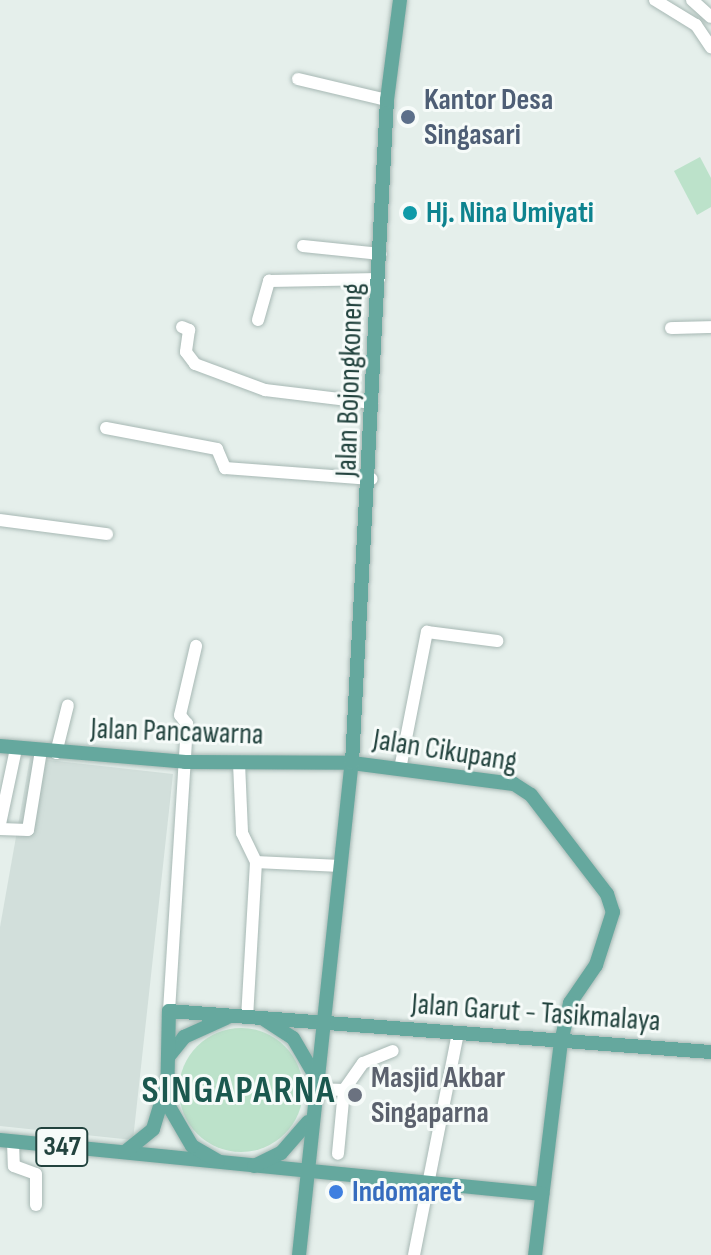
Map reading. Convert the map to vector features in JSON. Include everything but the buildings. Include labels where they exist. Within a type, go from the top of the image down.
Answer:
[{"type":"main road","name":"Jalan Bojongkoneng","points":[[314,1082],[352,763],[372,479],[372,403],[387,100],[400,0]]},
{"type":"main road","name":"Jalan Pancawarna","points":[[0,746],[185,762],[352,763]]},
{"type":"main road","name":"Jalan Cikupang","points":[[352,763],[521,787],[607,894],[612,921],[596,965],[570,1003],[561,1041],[535,1255]]},
{"type":"main road","name":"Jalan Garut - Tasikmalaya","points":[[169,1011],[711,1052]]},
{"type":"main road","points":[[125,1152],[153,1129],[167,1076],[169,1011]]},
{"type":"main road","points":[[168,1057],[195,1031],[248,1017],[293,1038],[314,1082],[299,1255]]},
{"type":"main road","points":[[316,1058],[329,1039],[358,1026]]},
{"type":"main road","points":[[167,1076],[177,1129],[218,1161]]},
{"type":"main road","points":[[254,1166],[296,1141],[310,1120]]},
{"type":"main road","name":"347","points":[[6,1141],[125,1152]]},
{"type":"main road","points":[[125,1152],[542,1194]]},
{"type":"street","points":[[655,0],[696,25],[711,47]]},
{"type":"street","points":[[692,0],[711,17]]},
{"type":"street","points":[[298,79],[387,100]]},
{"type":"street","points":[[303,246],[381,254]]},
{"type":"street","points":[[258,320],[269,281],[379,279]]},
{"type":"street","points":[[182,327],[189,330],[186,352],[195,364],[265,390],[372,403]]},
{"type":"street","points":[[671,328],[711,327]]},
{"type":"street","points":[[106,428],[217,449],[225,468],[372,479]]},
{"type":"street","points":[[0,520],[107,534]]},
{"type":"street","points":[[400,769],[427,632],[497,641]]},
{"type":"street","points":[[169,1011],[187,724],[180,715],[196,646]]},
{"type":"street","points":[[16,749],[0,826],[28,830],[48,752],[68,705]]},
{"type":"street","points":[[239,763],[242,833],[256,862],[248,1017]]},
{"type":"street","points":[[256,862],[340,866]]},
{"type":"street","points":[[414,1255],[425,1183],[458,1033]]},
{"type":"street","points":[[338,1154],[344,1090],[363,1063],[393,1051]]},
{"type":"street","points":[[314,1082],[344,1090]]},
{"type":"street","points":[[6,1141],[14,1166],[36,1174],[36,1205]]},
{"type":"shaded area","points":[[30,758],[173,774],[133,1140],[0,1126],[0,927]]},
{"type":"green space","points":[[700,157],[711,178],[711,207],[697,215],[674,171]]},
{"type":"green space","points":[[241,1028],[265,1033],[285,1046],[298,1066],[303,1090],[298,1114],[285,1134],[265,1147],[241,1152],[217,1147],[197,1134],[184,1114],[179,1090],[184,1066],[197,1046],[217,1033]]},
{"type":"place","name":"Kantor Desa Singasari","points":[[408,117]]},
{"type":"place","name":"Hj. Nina Umiyati","points":[[410,213]]},
{"type":"place","name":"Masjid Akbar Singaparna","points":[[355,1095]]},
{"type":"place","name":"Indomaret","points":[[336,1192]]},
{"type":"district","name":"SINGAPARNA","points":[[239,1091]]}]
